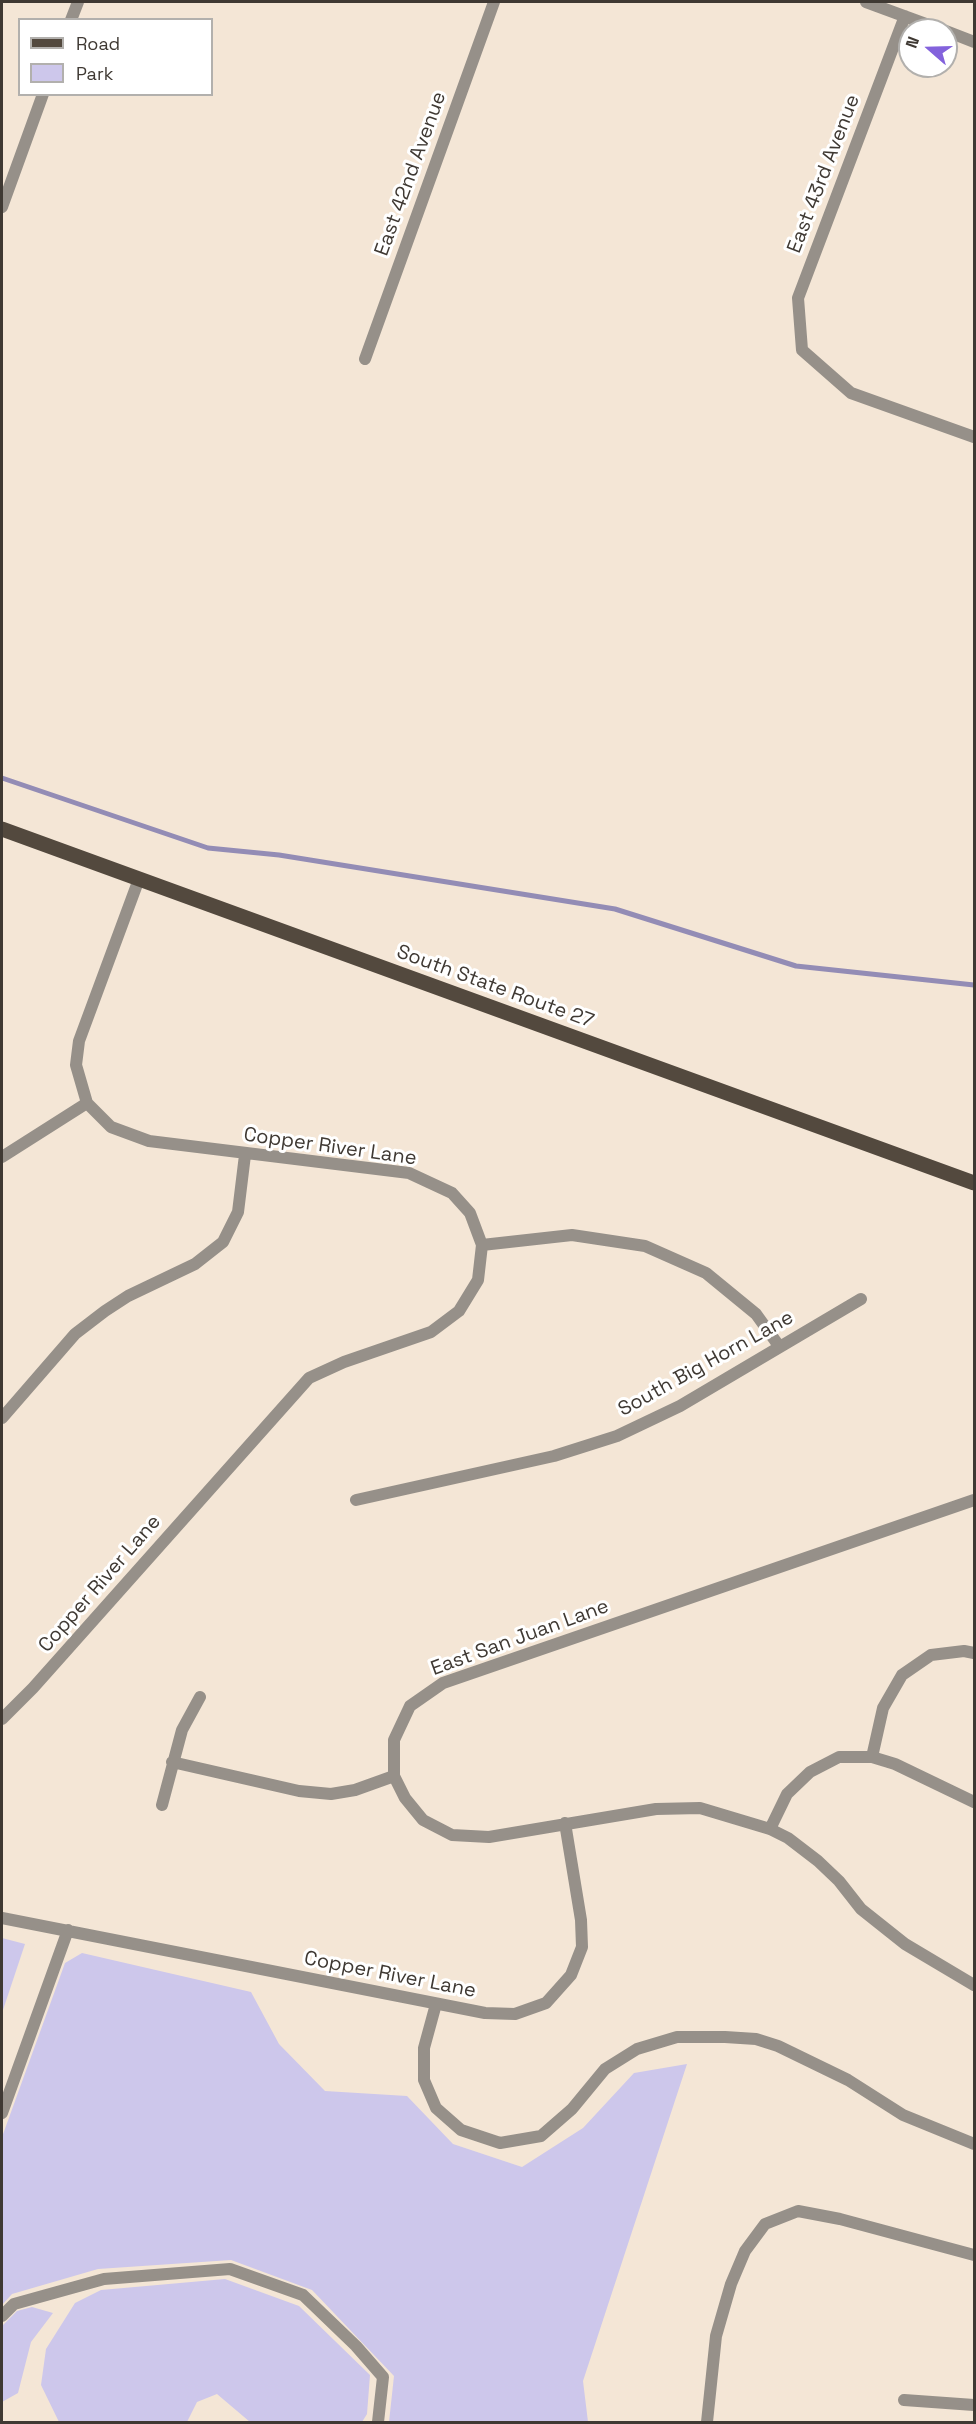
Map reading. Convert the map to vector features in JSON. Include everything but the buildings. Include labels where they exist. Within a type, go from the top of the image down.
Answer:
[{"type":"main road","name":"South State Route 27","points":[[2,829],[975,1183]]},
{"type":"street","points":[[72,18],[78,2]]},
{"type":"street","name":"East 42nd Avenue","points":[[365,359],[494,2]]},
{"type":"street","points":[[866,2],[910,18]]},
{"type":"street","name":"East 43rd Avenue","points":[[905,16],[798,298],[802,350],[851,393],[975,437]]},
{"type":"street","points":[[958,36],[975,42]]},
{"type":"street","points":[[2,207],[42,96]]},
{"type":"street","name":"Copper River Lane","points":[[2,1719],[33,1688],[309,1378],[344,1362],[430,1332],[459,1311],[478,1280],[482,1245],[470,1214],[452,1193],[409,1173],[149,1142],[111,1127],[87,1103],[76,1065],[79,1041],[139,879]]},
{"type":"street","points":[[2,1157],[87,1103]]},
{"type":"street","points":[[2,1418],[75,1334],[128,1296],[195,1264],[223,1242],[238,1212],[245,1155]]},
{"type":"street","points":[[482,1245],[572,1235],[645,1246],[706,1273],[756,1314],[779,1346]]},
{"type":"street","name":"South Big Horn Lane","points":[[356,1500],[554,1456],[617,1436],[680,1406],[861,1299]]},
{"type":"street","name":"East San Juan Lane","points":[[975,1500],[443,1683],[410,1706],[394,1740],[394,1776],[405,1798],[423,1820],[452,1835],[489,1837],[656,1809],[700,1808],[770,1829],[788,1838],[818,1861],[861,1909],[905,1944],[975,1985]]},
{"type":"street","points":[[872,1757],[883,1708],[902,1675],[931,1655],[964,1651],[975,1653]]},
{"type":"street","points":[[162,1805],[172,1762],[183,1730],[200,1697]]},
{"type":"street","points":[[770,1829],[787,1794],[810,1772],[839,1757],[872,1757],[895,1764],[975,1802]]},
{"type":"street","points":[[172,1762],[299,1791],[331,1794],[355,1790],[394,1776]]},
{"type":"street","name":"Copper River Lane","points":[[2,1918],[436,2004],[485,2013],[515,2014],[546,2003],[571,1975],[582,1947],[581,1920],[565,1823]]},
{"type":"street","points":[[2,2112],[68,1930]]},
{"type":"street","points":[[436,2004],[424,2048],[424,2080],[436,2108],[461,2130],[500,2143],[541,2136],[572,2109],[605,2069],[637,2049],[677,2037],[725,2037],[756,2039],[778,2046],[848,2080],[903,2115],[975,2144]]},
{"type":"street","points":[[707,2422],[716,2336],[731,2284],[746,2251],[765,2224],[798,2211],[840,2219],[975,2254]]},
{"type":"street","points":[[2,2316],[14,2304],[104,2279],[230,2269],[303,2295],[356,2346],[383,2377],[378,2422]]},
{"type":"street","points":[[904,2400],[975,2405]]},
{"type":"green space","points":[[2,1938],[25,1944],[2,2013]]},
{"type":"green space","points":[[82,1953],[251,1992],[279,2044],[325,2091],[407,2096],[453,2144],[522,2167],[583,2128],[634,2073],[687,2064],[583,2381],[588,2422],[389,2422],[394,2376],[312,2290],[231,2260],[98,2269],[12,2294],[2,2305],[2,2137],[65,1963]]},
{"type":"green space","points":[[225,2279],[299,2306],[370,2375],[367,2414],[362,2422],[250,2422],[217,2394],[197,2402],[187,2422],[59,2422],[41,2385],[46,2349],[75,2303],[101,2290]]},
{"type":"green space","points":[[32,2307],[53,2313],[31,2342],[18,2393],[2,2402],[2,2326],[17,2311]]},
{"type":"waterway","points":[[2,778],[208,848],[279,855],[615,909],[796,966],[974,985]]}]
